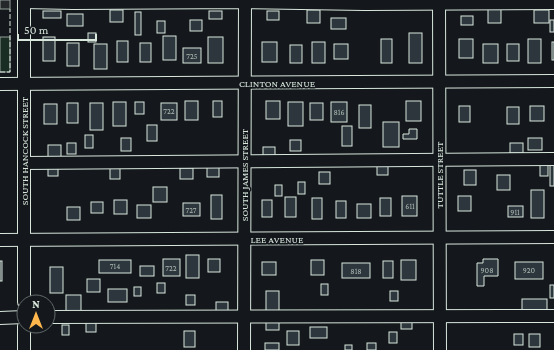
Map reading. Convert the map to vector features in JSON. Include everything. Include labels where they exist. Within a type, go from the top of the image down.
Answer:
[{"type":"street","points":[[24,1],[73,3],[245,1],[364,4],[439,2],[554,3]]},
{"type":"street","name":"SOUTH HANCOCK STREET","points":[[24,1],[24,294]]},
{"type":"street","name":"SOUTH JAMES STREET","points":[[244,350],[245,1]]},
{"type":"street","name":"TUTTLE STREET","points":[[439,2],[440,350]]},
{"type":"street","name":"CLINTON AVENUE","points":[[0,84],[554,81]]},
{"type":"street","points":[[24,163],[554,159]]},
{"type":"street","name":"LEE AVENUE","points":[[0,240],[554,237]]},
{"type":"street","points":[[56,317],[554,316]]},
{"type":"street","points":[[0,318],[16,317]]},
{"type":"street","points":[[24,334],[24,350]]},
{"type":"green space","points":[[0,37],[10,37],[10,72],[0,72]]},
{"type":"shaded area","points":[[0,0],[10,0],[10,9],[0,9]]},
{"type":"building","points":[[488,9],[501,9],[501,23],[488,23]]},
{"type":"building","points":[[110,10],[123,10],[123,22],[110,22]]},
{"type":"building","points":[[307,10],[320,10],[320,23],[307,23]]},
{"type":"building","points":[[534,10],[549,10],[549,23],[534,23]]},
{"type":"building","points":[[43,11],[61,11],[61,18],[43,18]]},
{"type":"building","points":[[209,11],[222,11],[222,19],[209,19]]},
{"type":"building","points":[[267,11],[279,11],[279,20],[267,20]]},
{"type":"building","points":[[135,12],[141,12],[141,35],[135,35]]},
{"type":"building","points":[[67,14],[83,14],[83,26],[67,26]]},
{"type":"building","points":[[461,16],[473,16],[473,25],[461,25]]},
{"type":"building","points":[[331,18],[346,18],[346,29],[331,29]]},
{"type":"building","points":[[190,20],[202,20],[202,31],[190,31]]},
{"type":"building","points":[[550,20],[554,20],[554,32],[550,32]]},
{"type":"building","points":[[157,21],[165,21],[165,33],[157,33]]},
{"type":"building","points":[[88,33],[96,33],[96,42],[88,42]]},
{"type":"building","points":[[409,33],[422,33],[422,63],[409,63]]},
{"type":"building","points":[[163,36],[176,36],[176,60],[163,60]]},
{"type":"building","points":[[43,37],[55,37],[55,61],[43,61]]},
{"type":"building","points":[[208,37],[223,37],[223,63],[208,63]]},
{"type":"building","points":[[381,39],[392,39],[392,63],[381,63]]},
{"type":"building","points":[[459,39],[473,39],[473,58],[459,58]]},
{"type":"building","points":[[528,39],[541,39],[541,63],[528,63]]},
{"type":"building","points":[[117,41],[128,41],[128,62],[117,62]]},
{"type":"building","points":[[262,42],[277,42],[277,62],[262,62]]},
{"type":"building","points":[[312,42],[325,42],[325,63],[312,63]]},
{"type":"building","points":[[552,42],[554,42],[554,60],[552,60]]},
{"type":"building","points":[[67,43],[79,43],[79,66],[67,66]]},
{"type":"building","points":[[140,43],[151,43],[151,62],[140,62]]},
{"type":"building","points":[[94,44],[107,44],[107,69],[94,69]]},
{"type":"building","points":[[334,44],[348,44],[348,59],[334,59]]},
{"type":"building","points":[[483,44],[498,44],[498,63],[483,63]]},
{"type":"building","points":[[507,44],[519,44],[519,61],[507,61]]},
{"type":"building","points":[[290,45],[302,45],[302,63],[290,63]]},
{"type":"building","points":[[183,48],[201,48],[201,63],[183,63]]},
{"type":"building","points":[[185,101],[198,101],[198,120],[185,120]]},
{"type":"building","points":[[213,101],[222,101],[222,117],[213,117]]},
{"type":"building","points":[[266,101],[280,101],[280,119],[266,119]]},
{"type":"building","points":[[406,101],[421,101],[421,121],[406,121]]},
{"type":"building","points":[[113,102],[126,102],[126,126],[113,126]]},
{"type":"building","points":[[135,102],[144,102],[144,114],[135,114]]},
{"type":"building","points":[[288,102],[303,102],[303,126],[288,126]]},
{"type":"building","points":[[331,102],[347,102],[347,122],[331,122]]},
{"type":"building","points":[[67,103],[78,103],[78,123],[67,123]]},
{"type":"building","points":[[90,103],[103,103],[103,130],[90,130]]},
{"type":"building","points":[[161,103],[177,103],[177,120],[161,120]]},
{"type":"building","points":[[310,103],[323,103],[323,120],[310,120]]},
{"type":"building","points":[[44,104],[57,104],[57,124],[44,124]]},
{"type":"building","points":[[359,105],[371,105],[371,128],[359,128]]},
{"type":"building","points":[[459,106],[470,106],[470,122],[459,122]]},
{"type":"building","points":[[530,106],[544,106],[544,121],[530,121]]},
{"type":"building","points":[[507,107],[519,107],[519,124],[507,124]]},
{"type":"building","points":[[383,122],[399,122],[399,147],[383,147]]},
{"type":"building","points":[[147,125],[157,125],[157,141],[147,141]]},
{"type":"building","points":[[342,126],[352,126],[352,146],[342,146]]},
{"type":"building","points":[[409,129],[417,129],[417,139],[403,139],[403,134],[409,134]]},
{"type":"building","points":[[85,135],[93,135],[93,148],[85,148]]},
{"type":"building","points":[[121,138],[131,138],[131,151],[121,151]]},
{"type":"building","points":[[528,138],[542,138],[542,150],[528,150]]},
{"type":"building","points":[[290,140],[301,140],[301,151],[290,151]]},
{"type":"building","points":[[67,143],[76,143],[76,154],[67,154]]},
{"type":"building","points":[[510,143],[523,143],[523,153],[510,153]]},
{"type":"building","points":[[48,145],[61,145],[61,157],[48,157]]},
{"type":"building","points":[[263,147],[275,147],[275,156],[263,156]]},
{"type":"building","points":[[377,164],[388,164],[388,175],[377,175]]},
{"type":"building","points":[[550,164],[554,164],[554,186],[550,186]]},
{"type":"building","points":[[540,165],[548,165],[548,176],[540,176]]},
{"type":"building","points":[[207,167],[219,167],[219,177],[207,177]]},
{"type":"building","points":[[48,168],[58,168],[58,176],[48,176]]},
{"type":"building","points":[[110,168],[120,168],[120,179],[110,179]]},
{"type":"building","points":[[180,168],[193,168],[193,179],[180,179]]},
{"type":"building","points":[[464,170],[476,170],[476,185],[464,185]]},
{"type":"building","points":[[319,172],[330,172],[330,184],[319,184]]},
{"type":"building","points":[[497,175],[510,175],[510,190],[497,190]]},
{"type":"building","points":[[298,182],[305,182],[305,194],[298,194]]},
{"type":"building","points":[[275,185],[282,185],[282,196],[275,196]]},
{"type":"building","points":[[153,187],[167,187],[167,202],[153,202]]},
{"type":"building","points":[[531,190],[544,190],[544,218],[531,218]]},
{"type":"building","points":[[211,195],[222,195],[222,219],[211,219]]},
{"type":"building","points":[[402,196],[417,196],[417,216],[402,216]]},
{"type":"building","points":[[458,196],[471,196],[471,211],[458,211]]},
{"type":"building","points":[[285,197],[296,197],[296,217],[285,217]]},
{"type":"building","points":[[312,198],[322,198],[322,219],[312,219]]},
{"type":"building","points":[[380,198],[391,198],[391,216],[380,216]]},
{"type":"building","points":[[114,200],[127,200],[127,214],[114,214]]},
{"type":"building","points":[[262,200],[272,200],[272,217],[262,217]]},
{"type":"building","points":[[336,201],[346,201],[346,218],[336,218]]},
{"type":"building","points":[[91,202],[103,202],[103,213],[91,213]]},
{"type":"building","points":[[183,203],[200,203],[200,216],[183,216]]},
{"type":"building","points":[[357,204],[371,204],[371,218],[357,218]]},
{"type":"building","points":[[137,205],[151,205],[151,218],[137,218]]},
{"type":"building","points":[[508,206],[523,206],[523,217],[508,217]]},
{"type":"building","points":[[67,207],[80,207],[80,220],[67,220]]},
{"type":"building","points":[[186,255],[199,255],[199,278],[186,278]]},
{"type":"building","points":[[163,259],[180,259],[180,276],[163,276]]},
{"type":"building","points":[[208,259],[220,259],[220,272],[208,272]]},
{"type":"building","points":[[483,259],[498,259],[498,276],[484,276],[484,286],[477,286],[477,263],[483,263]]},
{"type":"building","points":[[99,260],[131,260],[131,273],[99,273]]},
{"type":"building","points":[[311,260],[324,260],[324,275],[311,275]]},
{"type":"building","points":[[401,260],[416,260],[416,280],[401,280]]},
{"type":"building","points":[[0,261],[2,261],[2,281],[0,281]]},
{"type":"building","points":[[383,261],[393,261],[393,278],[383,278]]},
{"type":"building","points":[[262,262],[276,262],[276,275],[262,275]]},
{"type":"building","points":[[515,262],[543,262],[543,279],[515,279]]},
{"type":"building","points":[[342,263],[370,263],[370,278],[342,278]]},
{"type":"building","points":[[140,266],[154,266],[154,276],[140,276]]},
{"type":"building","points":[[50,267],[63,267],[63,293],[50,293]]},
{"type":"building","points":[[87,279],[100,279],[100,292],[87,292]]},
{"type":"building","points":[[157,283],[165,283],[165,293],[157,293]]},
{"type":"building","points":[[321,284],[328,284],[328,295],[321,295]]},
{"type":"building","points":[[550,285],[554,285],[554,298],[550,298]]},
{"type":"building","points":[[134,287],[141,287],[141,296],[134,296]]},
{"type":"building","points":[[108,289],[127,289],[127,302],[108,302]]},
{"type":"building","points":[[266,291],[279,291],[279,313],[266,313]]},
{"type":"building","points":[[390,291],[398,291],[398,301],[390,301]]},
{"type":"building","points":[[66,295],[81,295],[81,311],[66,311]]},
{"type":"building","points":[[186,295],[195,295],[195,305],[186,305]]},
{"type":"building","points":[[522,299],[547,299],[547,310],[522,310]]},
{"type":"building","points":[[216,302],[228,302],[228,313],[216,313]]},
{"type":"building","points":[[86,322],[96,322],[96,332],[86,332]]},
{"type":"building","points":[[266,322],[279,322],[279,330],[266,330]]},
{"type":"building","points":[[401,322],[412,322],[412,329],[401,329]]},
{"type":"building","points":[[62,325],[69,325],[69,335],[62,335]]},
{"type":"building","points":[[310,327],[327,327],[327,338],[310,338]]},
{"type":"building","points":[[184,331],[195,331],[195,347],[184,347]]},
{"type":"building","points":[[287,331],[299,331],[299,345],[287,345]]},
{"type":"building","points":[[389,332],[397,332],[397,343],[389,343]]},
{"type":"building","points":[[514,334],[523,334],[523,345],[514,345]]},
{"type":"building","points":[[529,334],[540,334],[540,347],[529,347]]},
{"type":"building","points":[[265,343],[279,343],[279,350],[265,350]]},
{"type":"building","points":[[367,343],[376,343],[376,350],[367,350]]},
{"type":"building","points":[[345,345],[352,345],[352,350],[345,350]]},
{"type":"fence","points":[[0,72],[10,72],[10,9]]}]
